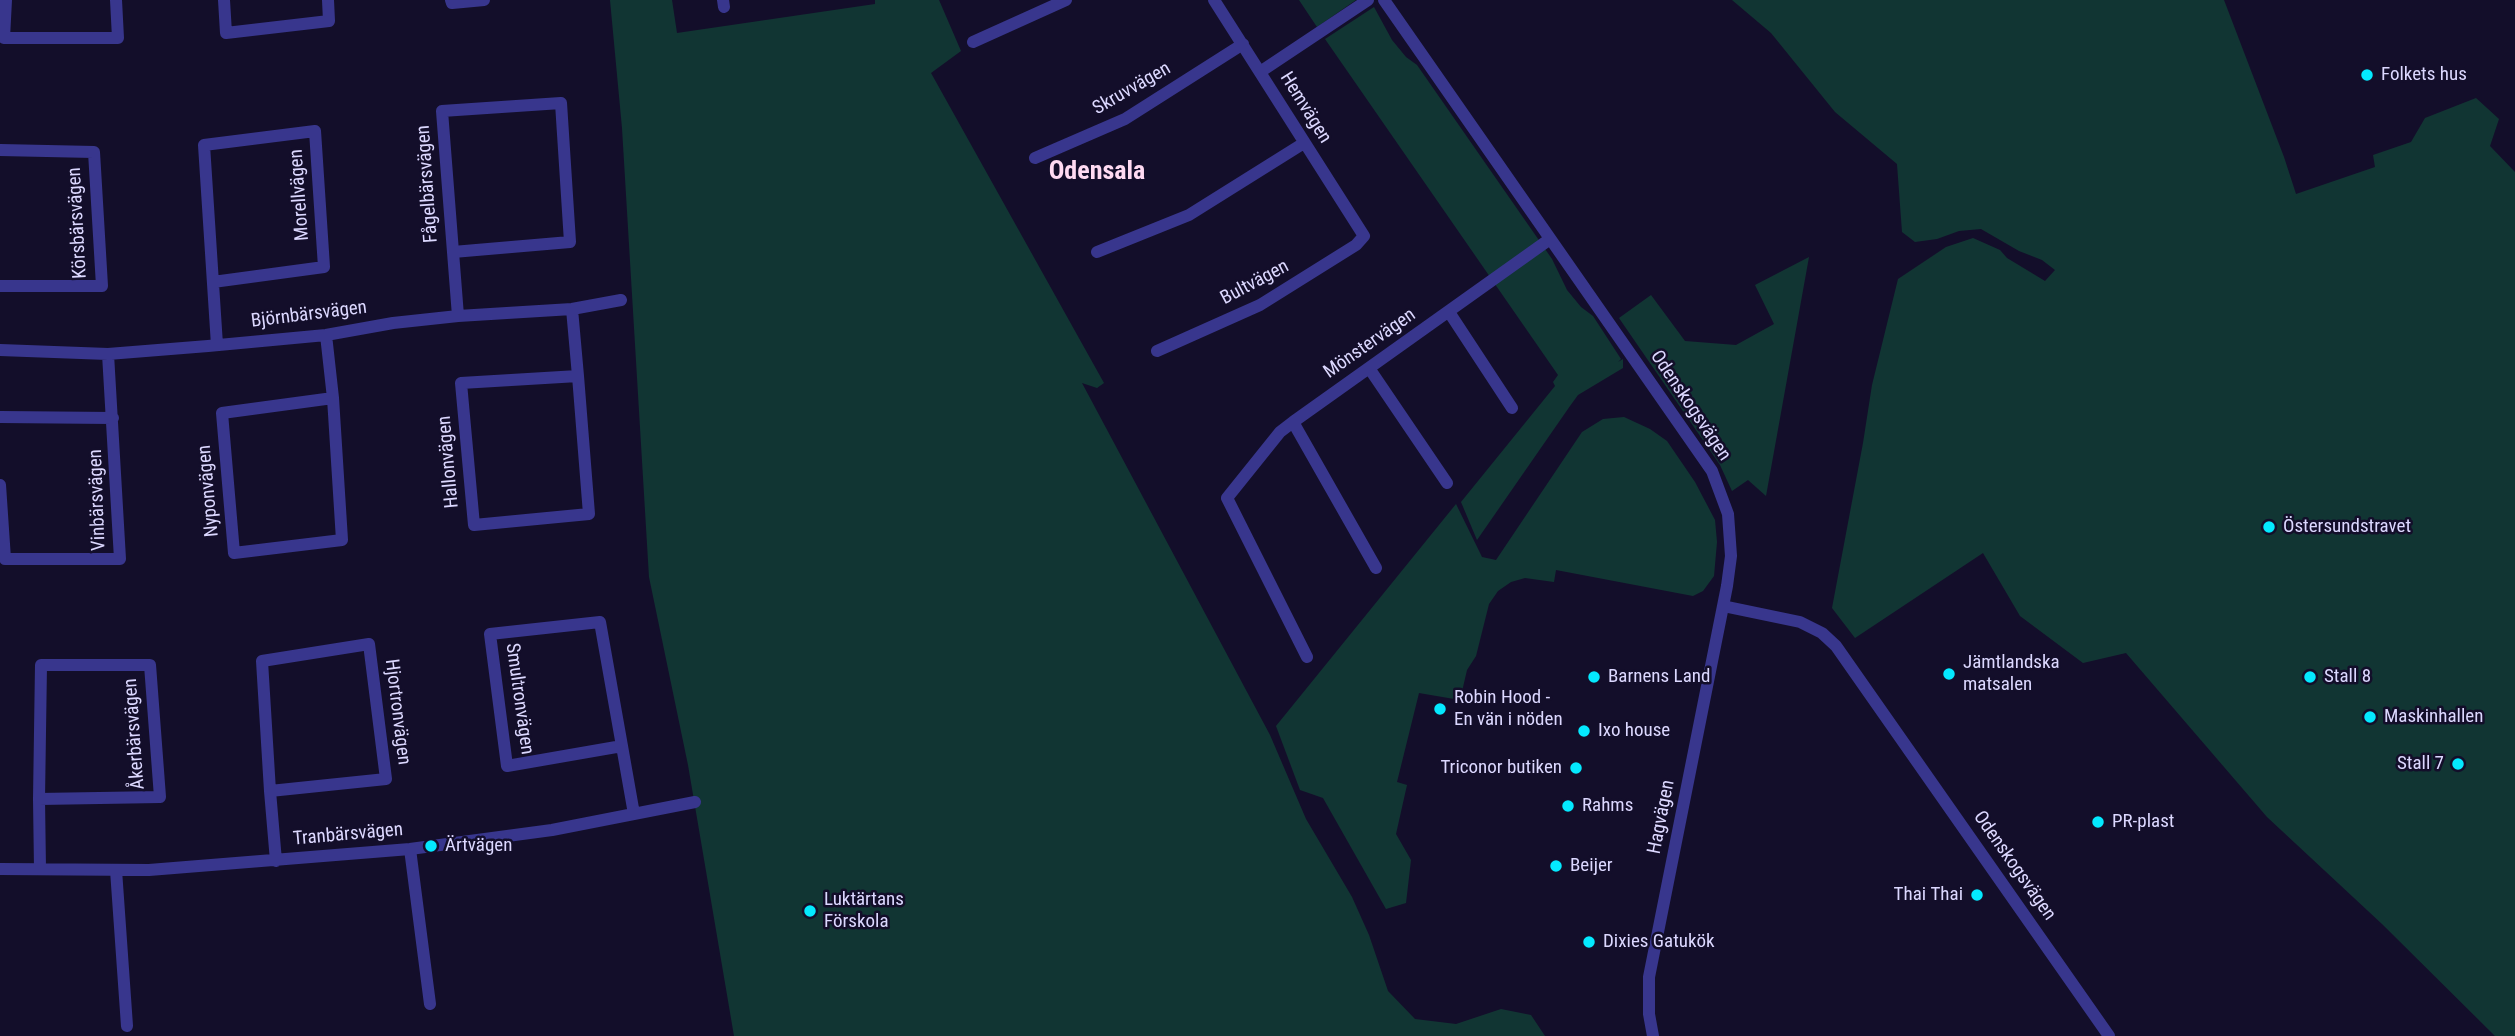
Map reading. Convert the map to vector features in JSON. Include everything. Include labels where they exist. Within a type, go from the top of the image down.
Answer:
[{"type":"street","points":[[6,0],[4,38],[118,38],[116,0]]},
{"type":"street","points":[[224,0],[226,33],[329,20],[328,0]]},
{"type":"street","points":[[452,0],[452,3],[484,0]]},
{"type":"street","points":[[973,42],[1066,0]]},
{"type":"street","name":"Hemvägen","points":[[1214,0],[1364,236]]},
{"type":"street","points":[[1260,72],[1368,0]]},
{"type":"street","name":"Odenskogsvägen","points":[[1384,0],[1712,471],[1728,514],[1731,540],[1723,606],[1800,622],[1822,633],[1836,646],[2109,1036]]},
{"type":"street","name":"Skruvvägen","points":[[1035,158],[1125,119],[1242,44]]},
{"type":"street","name":"Fågelbärsvägen","points":[[453,252],[569,243],[561,103],[442,111],[453,252],[458,316]]},
{"type":"street","name":"Morellvägen","points":[[213,282],[324,267],[315,131],[204,145],[217,345]]},
{"type":"street","points":[[1097,252],[1189,215],[1304,143]]},
{"type":"street","name":"Körsbärsvägen","points":[[0,150],[94,152],[102,286],[0,286]]},
{"type":"street","name":"Bultvägen","points":[[1157,351],[1260,305],[1356,245],[1364,236]]},
{"type":"street","name":"Mönstervägen","points":[[1307,657],[1227,498],[1280,432],[1550,239]]},
{"type":"street","name":"Björnbärsvägen","points":[[0,350],[108,354],[326,335],[393,323],[572,309],[621,300]]},
{"type":"street","name":"Hallonvägen","points":[[572,309],[578,376],[589,514],[474,525],[461,383],[578,376]]},
{"type":"street","points":[[1449,312],[1511,408]]},
{"type":"street","name":"Nyponvägen","points":[[326,335],[333,398],[342,540],[233,553],[222,413],[333,398]]},
{"type":"street","name":"Vinbärsvägen","points":[[0,485],[5,559],[120,559],[108,354]]},
{"type":"street","points":[[1369,368],[1447,483]]},
{"type":"street","points":[[0,417],[113,418]]},
{"type":"street","points":[[1293,422],[1376,568]]},
{"type":"street","name":"Hagvägen","points":[[1653,1036],[1648,1014],[1649,977],[1723,606]]},
{"type":"street","name":"Smultronvägen","points":[[622,746],[507,766],[490,634],[600,622],[622,746],[634,814]]},
{"type":"street","name":"Hjortronvägen","points":[[270,790],[386,779],[369,644],[262,662],[270,790],[276,861]]},
{"type":"street","name":"Åkerbärsvägen","points":[[39,799],[160,797],[150,665],[41,665],[39,799],[40,869]]},
{"type":"street","name":"Tranbärsvägen","points":[[0,869],[117,870],[276,861],[410,849],[552,830],[695,802]]},
{"type":"street","points":[[410,849],[430,1004]]},
{"type":"street","points":[[117,870],[127,1026]]},
{"type":"green space","points":[[610,0],[672,0],[677,33],[875,4],[875,0],[939,0],[961,51],[931,73],[1104,383],[1097,388],[1082,383],[1270,735],[1306,819],[1352,897],[1369,935],[1388,991],[1415,1019],[1456,1024],[1501,1009],[1531,1015],[1545,1036],[734,1036],[688,765],[649,577],[622,128]]},
{"type":"green space","points":[[1299,0],[1356,0],[1317,27]]},
{"type":"green space","name":"Östersundstravet","points":[[1732,0],[2224,0],[2296,194],[2375,167],[2373,155],[2411,142],[2425,118],[2476,98],[2499,119],[2490,146],[2515,172],[2515,1036],[2495,1036],[2382,924],[2267,817],[2126,653],[2083,663],[2020,616],[1983,553],[1855,638],[1832,608],[1872,385],[1898,279],[1946,247],[1973,238],[2000,250],[2007,258],[2045,281],[2055,270],[2042,260],[2019,251],[1981,229],[1959,231],[1937,239],[1915,242],[1902,232],[1897,164],[1835,112],[1771,33]]},
{"type":"green space","points":[[1374,7],[1392,40],[1406,57],[1417,65],[1552,259],[1567,290],[1581,307],[1593,316],[1621,359],[1618,362],[1623,359],[1623,368],[1578,395],[1477,540],[1461,502],[1555,386],[1553,382],[1558,375],[1325,39]]},
{"type":"green space","points":[[1809,257],[1766,496],[1748,480],[1732,491],[1720,465],[1619,318],[1651,295],[1685,341],[1736,345],[1774,324],[1755,285]]},
{"type":"green space","points":[[1624,417],[1650,429],[1667,441],[1695,482],[1715,520],[1717,542],[1714,576],[1703,591],[1693,596],[1556,570],[1554,582],[1525,578],[1511,582],[1498,591],[1489,604],[1476,656],[1467,670],[1460,700],[1419,693],[1397,782],[1407,785],[1396,834],[1411,860],[1406,903],[1386,909],[1323,798],[1300,790],[1276,726],[1456,504],[1482,557],[1496,560],[1582,432],[1603,419]]},
{"type":"place","name":"Folkets hus","points":[[2367,75]]},
{"type":"place","name":"Östersundstravet","points":[[2269,527]]},
{"type":"place","name":"Jämtlandska matsalen","points":[[1949,674]]},
{"type":"place","name":"Barnens Land","points":[[1594,677]]},
{"type":"place","name":"Stall 8","points":[[2310,677]]},
{"type":"place","name":"Robin Hood - En vän i nöden","points":[[1440,709]]},
{"type":"place","name":"Maskinhallen","points":[[2370,717]]},
{"type":"place","name":"Ixo house","points":[[1584,731]]},
{"type":"place","name":"Stall 7","points":[[2458,764]]},
{"type":"place","name":"Triconor butiken","points":[[1576,768]]},
{"type":"place","name":"Rahms","points":[[1568,806]]},
{"type":"place","name":"PR-plast","points":[[2098,822]]},
{"type":"place","name":"Ärtvägen","points":[[431,846]]},
{"type":"place","name":"Beijer","points":[[1556,866]]},
{"type":"place","name":"Thai Thai","points":[[1977,895]]},
{"type":"place","name":"Luktärtans Förskola","points":[[810,911]]},
{"type":"place","name":"Dixies Gatukök","points":[[1589,942]]},
{"type":"district","name":"Odensala","points":[[1097,172]]}]
